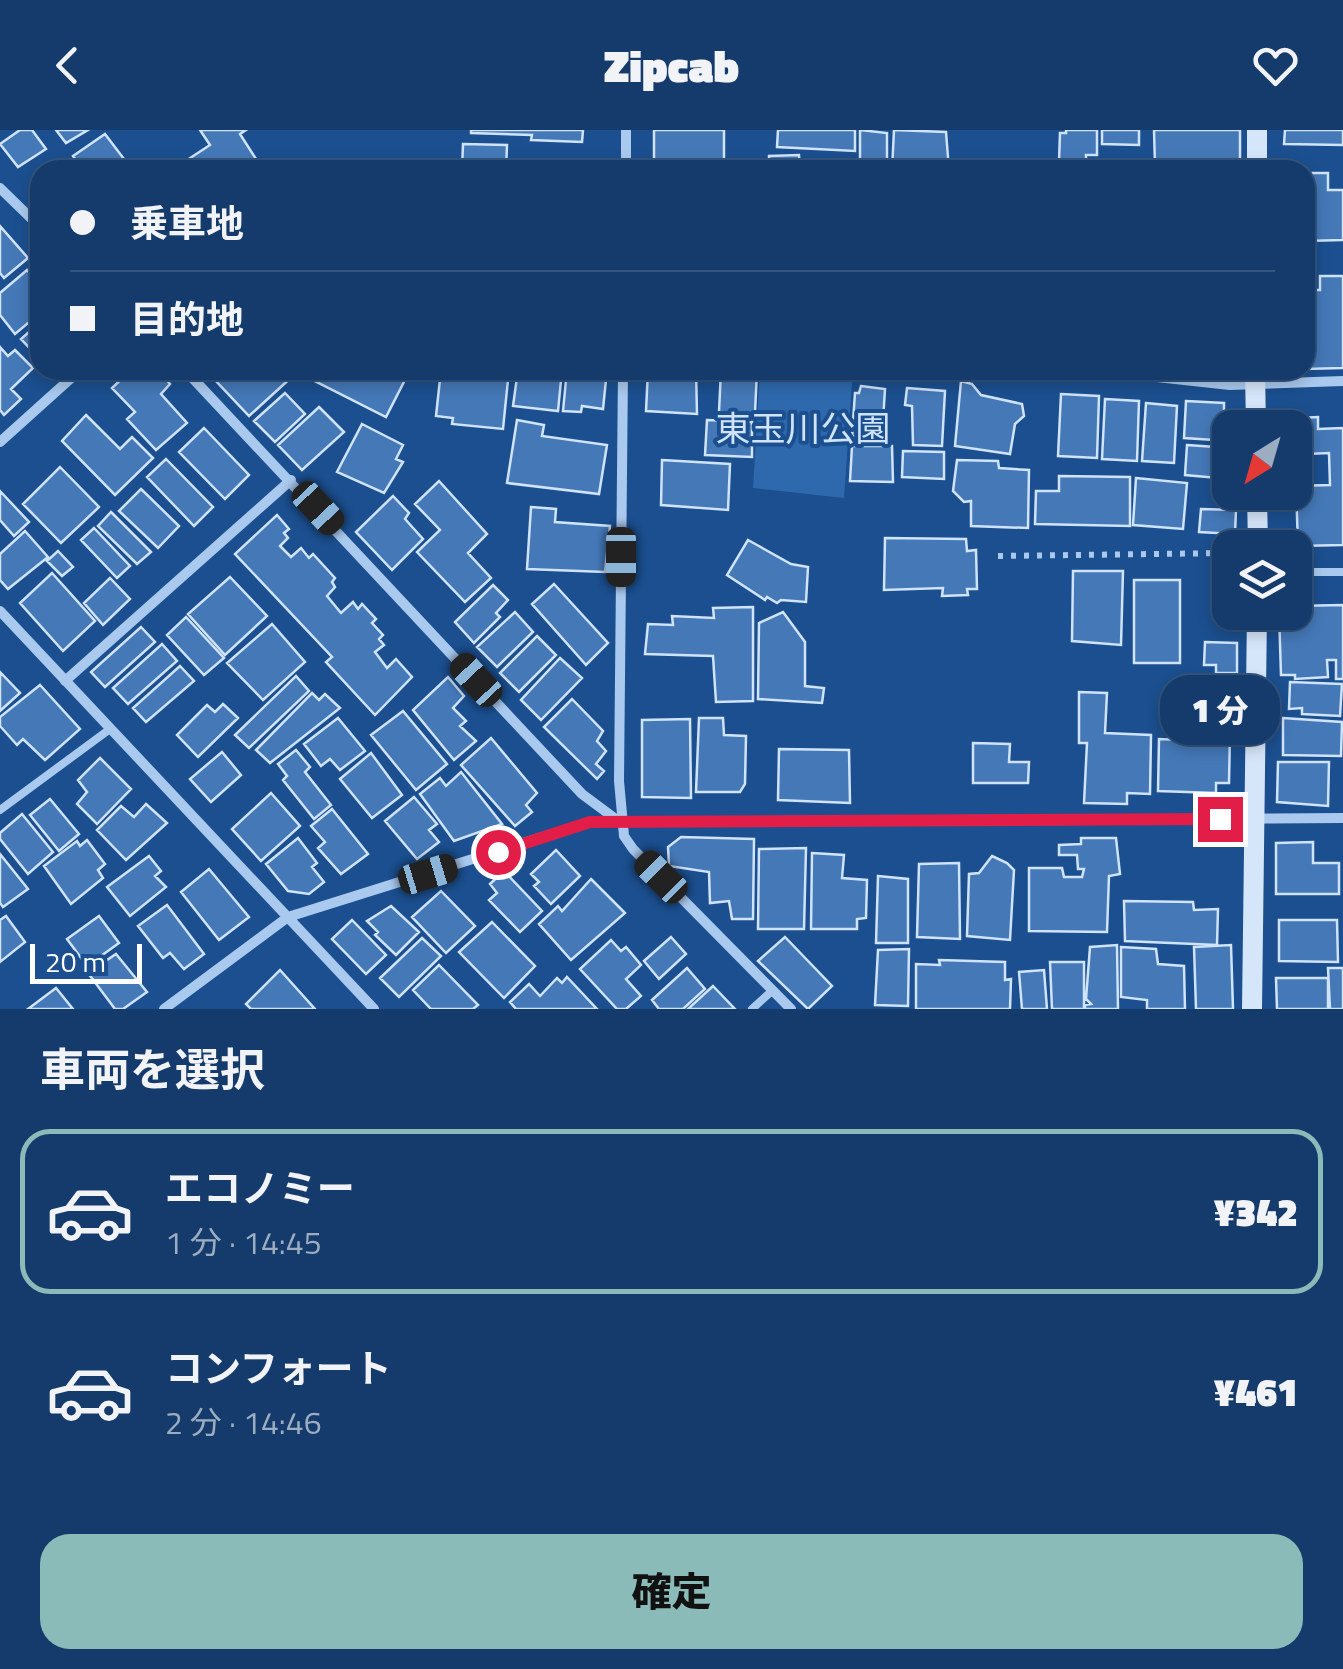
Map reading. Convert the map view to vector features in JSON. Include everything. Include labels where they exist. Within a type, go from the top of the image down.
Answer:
[{"type":"street","points":[[626,130],[626,160]]},
{"type":"street","points":[[1257,160],[1258,130]]},
{"type":"street","points":[[0,188],[30,217]]},
{"type":"street","points":[[0,442],[69,380]]},
{"type":"street","points":[[195,380],[582,794],[622,824]]},
{"type":"street","points":[[623,380],[618,781],[624,836],[790,1009]]},
{"type":"street","points":[[1255,380],[1256,410]]},
{"type":"street","points":[[1314,380],[1343,381]]},
{"type":"street","points":[[66,681],[291,480]]},
{"type":"street","points":[[0,612],[374,1009]]},
{"type":"street","points":[[1252,1009],[1257,630]]},
{"type":"street","points":[[164,1009],[288,917],[590,822],[1343,818]]},
{"type":"lane","points":[[1312,572],[1343,572]]},
{"type":"lane","points":[[0,810],[110,729]]},
{"type":"lane","points":[[752,1009],[773,990]]},
{"type":"path","points":[[998,556],[1212,554]]},
{"type":"green space","name":"東玉川公園","points":[[759,380],[852,380],[844,498],[753,488]]},
{"type":"building","points":[[20,130],[32,130],[46,149],[18,167],[0,144]]},
{"type":"building","points":[[56,130],[88,130],[66,143]]},
{"type":"building","points":[[200,130],[246,130],[240,134],[257,160],[187,160],[210,145]]},
{"type":"building","points":[[471,130],[583,130],[582,142],[531,140],[532,135]]},
{"type":"building","points":[[654,130],[724,130],[724,160],[654,160]]},
{"type":"building","points":[[778,130],[855,130],[855,151],[777,147]]},
{"type":"building","points":[[860,130],[887,133],[887,160],[860,160]]},
{"type":"building","points":[[894,130],[946,132],[948,160],[892,160]]},
{"type":"building","points":[[1097,130],[1097,155],[1086,155],[1086,160],[1059,160],[1060,133]]},
{"type":"building","points":[[1102,130],[1139,130],[1139,145],[1102,144]]},
{"type":"building","points":[[1154,130],[1240,130],[1240,160],[1155,160]]},
{"type":"building","points":[[1285,130],[1343,130],[1343,145],[1284,144]]},
{"type":"building","points":[[105,134],[124,159],[76,160],[73,156]]},
{"type":"building","points":[[463,144],[507,145],[506,160],[462,160]]},
{"type":"building","points":[[799,155],[799,160],[769,160],[769,156]]},
{"type":"building","points":[[1315,173],[1328,173],[1328,190],[1343,190],[1343,240],[1315,241]]},
{"type":"building","points":[[0,226],[28,258],[4,278],[0,273]]},
{"type":"building","points":[[27,270],[30,273],[30,321],[15,334],[0,315],[0,293]]},
{"type":"building","points":[[1320,276],[1343,276],[1343,368],[1315,369],[1315,290],[1320,290]]},
{"type":"building","points":[[30,331],[30,348],[21,339]]},
{"type":"building","points":[[0,347],[8,356],[15,350],[30,365],[30,371],[11,389],[21,399],[4,415],[0,410]]},
{"type":"building","points":[[120,380],[167,380],[170,384],[161,394],[187,423],[156,450],[127,419],[135,412],[112,388]]},
{"type":"building","points":[[215,380],[288,380],[249,416]]},
{"type":"building","points":[[313,380],[405,380],[386,417]]},
{"type":"building","points":[[440,380],[508,380],[503,429],[452,424],[453,418],[436,416]]},
{"type":"building","points":[[517,380],[561,380],[558,411],[513,406]]},
{"type":"building","points":[[566,380],[606,380],[603,409],[582,406],[581,412],[563,411]]},
{"type":"building","points":[[648,380],[696,380],[697,414],[646,411]]},
{"type":"building","points":[[721,380],[757,380],[755,413],[719,412]]},
{"type":"building","points":[[961,381],[972,384],[981,395],[1022,404],[1024,416],[1015,424],[1010,454],[955,446]]},
{"type":"building","points":[[861,386],[885,389],[882,437],[852,436],[855,393],[859,393]]},
{"type":"building","points":[[907,388],[945,391],[942,446],[913,445],[912,406],[905,405]]},
{"type":"building","points":[[285,393],[305,414],[275,442],[254,421]]},
{"type":"building","points":[[1061,394],[1099,396],[1097,458],[1058,456]]},
{"type":"building","points":[[1105,399],[1139,401],[1137,461],[1102,459]]},
{"type":"building","points":[[1186,401],[1224,403],[1224,410],[1212,410],[1212,440],[1184,438]]},
{"type":"building","points":[[1146,403],[1177,406],[1174,463],[1142,461]]},
{"type":"building","points":[[319,407],[344,432],[302,470],[278,445]]},
{"type":"building","points":[[86,415],[120,449],[132,437],[153,458],[115,495],[62,441]]},
{"type":"building","points":[[1312,417],[1318,417],[1318,429],[1343,428],[1343,545],[1312,546],[1312,530],[1297,530],[1297,510],[1312,510],[1312,486],[1330,485],[1329,453],[1312,454]]},
{"type":"building","points":[[517,420],[544,425],[542,436],[607,445],[599,494],[507,483]]},
{"type":"building","points":[[707,420],[752,422],[752,457],[705,455]]},
{"type":"building","points":[[362,424],[403,445],[396,459],[403,462],[384,493],[337,472]]},
{"type":"building","points":[[204,428],[249,475],[225,499],[179,452]]},
{"type":"building","points":[[1187,445],[1212,447],[1212,477],[1185,475]]},
{"type":"building","points":[[852,446],[892,446],[893,482],[850,481]]},
{"type":"building","points":[[903,451],[944,452],[944,479],[902,477]]},
{"type":"building","points":[[166,459],[213,507],[194,526],[147,477]]},
{"type":"building","points":[[662,460],[730,464],[728,510],[661,505]]},
{"type":"building","points":[[957,460],[998,461],[999,468],[1029,470],[1028,528],[971,526],[971,501],[964,502],[953,491]]},
{"type":"building","points":[[60,467],[99,507],[61,543],[23,504]]},
{"type":"building","points":[[1059,476],[1130,477],[1130,526],[1035,524],[1036,491],[1059,491]]},
{"type":"building","points":[[1136,478],[1187,483],[1183,529],[1133,525]]},
{"type":"building","points":[[439,481],[487,534],[468,553],[491,578],[465,602],[417,552],[440,530],[415,504]]},
{"type":"building","points":[[141,489],[179,526],[158,548],[119,511]]},
{"type":"building","points":[[0,491],[29,522],[14,536],[0,520]]},
{"type":"building","points":[[393,496],[409,513],[405,519],[423,539],[392,570],[356,532]]},
{"type":"building","points":[[531,507],[556,509],[555,522],[610,526],[605,572],[527,569]]},
{"type":"building","points":[[1201,509],[1236,510],[1235,530],[1199,532]]},
{"type":"building","points":[[111,512],[151,552],[137,564],[98,526]]},
{"type":"building","points":[[277,515],[289,529],[284,533],[288,538],[280,546],[291,557],[301,548],[309,558],[313,554],[335,578],[335,587],[327,596],[341,613],[353,602],[358,609],[362,604],[376,619],[372,623],[383,635],[379,639],[384,645],[375,652],[387,668],[396,659],[412,677],[375,715],[326,662],[332,657],[235,554]]},
{"type":"building","points":[[94,528],[130,566],[117,578],[81,540]]},
{"type":"building","points":[[25,531],[48,557],[8,589],[0,580],[0,554]]},
{"type":"building","points":[[885,538],[966,539],[967,551],[976,550],[977,589],[967,589],[968,595],[942,596],[943,588],[884,590]]},
{"type":"building","points":[[748,540],[791,564],[808,567],[806,602],[777,603],[767,597],[765,600],[727,575]]},
{"type":"building","points":[[58,551],[73,567],[62,576],[47,561]]},
{"type":"building","points":[[1073,571],[1123,571],[1121,645],[1072,641]]},
{"type":"building","points":[[52,573],[95,621],[63,651],[20,603]]},
{"type":"building","points":[[230,577],[267,616],[225,655],[188,614]]},
{"type":"building","points":[[110,578],[130,599],[103,625],[84,603]]},
{"type":"building","points":[[1134,580],[1180,580],[1180,663],[1134,663]]},
{"type":"building","points":[[554,584],[608,643],[586,665],[532,604]]},
{"type":"building","points":[[493,585],[508,600],[496,613],[500,617],[474,643],[455,622]]},
{"type":"building","points":[[1343,605],[1343,679],[1336,679],[1336,660],[1327,660],[1328,677],[1295,679],[1295,675],[1281,675],[1280,630],[1312,630],[1312,606]]},
{"type":"building","points":[[753,607],[753,701],[716,702],[713,656],[645,654],[648,624],[673,625],[672,616],[714,618],[713,608]]},
{"type":"building","points":[[515,612],[533,632],[497,667],[477,647]]},
{"type":"building","points":[[783,612],[805,642],[805,686],[824,688],[822,703],[758,699],[759,623]]},
{"type":"building","points":[[186,617],[224,658],[204,675],[167,635]]},
{"type":"building","points":[[272,624],[305,662],[263,700],[227,663]]},
{"type":"building","points":[[141,627],[155,642],[105,687],[91,672]]},
{"type":"building","points":[[537,636],[556,655],[519,692],[500,673]]},
{"type":"building","points":[[1205,642],[1237,643],[1237,673],[1216,673],[1216,665],[1204,665]]},
{"type":"building","points":[[162,644],[177,661],[128,704],[113,688]]},
{"type":"building","points":[[560,658],[582,678],[541,720],[521,700]]},
{"type":"building","points":[[180,666],[194,681],[146,722],[133,708]]},
{"type":"building","points":[[0,672],[20,693],[0,711]]},
{"type":"building","points":[[296,676],[309,691],[249,748],[235,735]]},
{"type":"building","points":[[448,677],[464,696],[453,708],[466,721],[460,726],[476,741],[454,760],[413,710]]},
{"type":"building","points":[[1290,682],[1342,684],[1340,716],[1302,714],[1302,708],[1289,709]]},
{"type":"building","points":[[40,685],[80,729],[45,760],[23,739],[17,745],[0,726],[0,717]]},
{"type":"building","points":[[1079,692],[1107,693],[1105,733],[1151,735],[1150,794],[1127,793],[1127,804],[1084,803],[1087,743],[1079,743]]},
{"type":"building","points":[[312,693],[319,700],[325,694],[340,708],[270,763],[256,750]]},
{"type":"building","points":[[572,699],[603,731],[597,741],[606,751],[596,764],[604,771],[597,779],[544,727]]},
{"type":"building","points":[[223,704],[238,718],[198,757],[177,735],[207,705],[215,712]]},
{"type":"building","points":[[403,711],[447,764],[416,790],[371,735]]},
{"type":"building","points":[[338,718],[365,751],[340,770],[330,759],[321,766],[304,744]]},
{"type":"building","points":[[699,718],[723,718],[724,735],[746,736],[745,784],[740,792],[696,792]]},
{"type":"building","points":[[1283,718],[1342,722],[1341,756],[1283,755]]},
{"type":"building","points":[[690,719],[691,798],[642,797],[642,720]]},
{"type":"building","points":[[1206,730],[1230,731],[1229,783],[1216,783],[1216,793],[1158,791],[1159,739],[1205,741]]},
{"type":"building","points":[[491,738],[537,793],[526,805],[532,812],[515,826],[461,765]]},
{"type":"building","points":[[973,743],[1010,744],[1009,762],[1029,762],[1028,783],[973,783]]},
{"type":"building","points":[[779,749],[849,750],[850,803],[778,800]]},
{"type":"building","points":[[296,750],[310,767],[305,772],[331,805],[314,819],[283,780],[287,776],[278,764]]},
{"type":"building","points":[[222,752],[241,775],[211,802],[190,779]]},
{"type":"building","points":[[371,753],[402,795],[372,818],[340,779]]},
{"type":"building","points":[[100,758],[131,789],[97,824],[77,804],[87,792],[78,780]]},
{"type":"building","points":[[1278,762],[1329,762],[1328,806],[1277,802]]},
{"type":"building","points":[[461,772],[502,824],[454,841],[420,794],[440,778],[446,786]]},
{"type":"building","points":[[271,793],[300,826],[261,861],[232,829]]},
{"type":"building","points":[[414,797],[437,824],[429,830],[439,842],[417,859],[385,821]]},
{"type":"building","points":[[50,799],[79,834],[59,851],[30,815]]},
{"type":"building","points":[[146,804],[167,823],[126,860],[97,830],[121,806],[134,817]]},
{"type":"building","points":[[332,809],[368,854],[341,874],[318,848],[325,842],[311,826]]},
{"type":"building","points":[[22,814],[53,852],[28,874],[0,839],[0,833]]},
{"type":"building","points":[[681,837],[754,839],[753,919],[732,919],[729,901],[710,903],[709,872],[669,866],[668,847]]},
{"type":"building","points":[[298,838],[317,863],[312,867],[324,882],[309,894],[288,891],[266,864]]},
{"type":"building","points":[[1081,838],[1116,838],[1120,874],[1109,876],[1107,932],[1029,931],[1029,868],[1062,868],[1064,877],[1082,877],[1084,869],[1078,869],[1077,855],[1059,855],[1059,845],[1081,844]]},
{"type":"building","points":[[87,840],[105,864],[98,870],[103,878],[71,904],[44,866],[77,841],[80,846]]},
{"type":"building","points":[[1313,842],[1313,863],[1339,863],[1339,894],[1276,894],[1276,843]]},
{"type":"building","points":[[806,848],[804,929],[758,929],[759,849]]},
{"type":"building","points":[[556,850],[580,876],[551,904],[534,886],[539,882],[531,874]]},
{"type":"building","points":[[812,853],[844,855],[842,878],[867,880],[866,918],[857,919],[857,929],[811,929]]},
{"type":"building","points":[[0,854],[28,889],[3,907],[0,903]]},
{"type":"building","points":[[149,856],[161,871],[155,876],[166,887],[130,916],[107,887]]},
{"type":"building","points":[[992,856],[1014,870],[1010,940],[967,936],[969,874],[979,873]]},
{"type":"building","points":[[959,863],[960,939],[917,937],[919,864]]},
{"type":"building","points":[[209,869],[249,917],[219,940],[181,892]]},
{"type":"building","points":[[504,871],[542,911],[520,932],[489,900],[497,893],[490,884]]},
{"type":"building","points":[[878,876],[908,879],[908,943],[876,943]]},
{"type":"building","points":[[591,879],[625,913],[571,960],[539,924],[558,906],[562,911]]},
{"type":"building","points":[[441,891],[475,926],[446,953],[412,917]]},
{"type":"building","points":[[1124,901],[1193,902],[1194,910],[1218,909],[1217,945],[1125,941]]},
{"type":"building","points":[[167,905],[204,954],[184,969],[170,953],[163,958],[138,926]]},
{"type":"building","points":[[391,906],[419,932],[396,955],[367,921]]},
{"type":"building","points":[[6,916],[25,942],[0,962],[0,920]]},
{"type":"building","points":[[99,916],[119,943],[87,966],[67,939]]},
{"type":"building","points":[[352,920],[386,955],[366,974],[332,939]]},
{"type":"building","points":[[1279,920],[1337,920],[1338,962],[1279,961]]},
{"type":"building","points":[[492,922],[535,966],[504,998],[459,952]]},
{"type":"building","points":[[671,937],[686,954],[659,979],[644,961]]},
{"type":"building","points":[[785,937],[832,986],[808,1009],[758,961]]},
{"type":"building","points":[[422,938],[441,956],[399,997],[380,978]]},
{"type":"building","points":[[611,940],[621,951],[626,947],[641,965],[626,979],[641,996],[626,1009],[617,1009],[580,969]]},
{"type":"building","points":[[1117,945],[1118,1009],[1085,1009],[1085,1005],[1091,1004],[1086,999],[1090,947]]},
{"type":"building","points":[[1231,945],[1233,1009],[1196,1009],[1194,947]]},
{"type":"building","points":[[1121,947],[1156,949],[1158,964],[1184,966],[1185,1009],[1147,1009],[1147,1000],[1121,997]]},
{"type":"building","points":[[909,949],[908,1006],[875,1005],[878,950]]},
{"type":"building","points":[[116,954],[147,992],[123,1009],[115,1009],[88,973]]},
{"type":"building","points":[[939,960],[1005,962],[1005,980],[1011,979],[1010,1009],[916,1009],[916,964],[940,965]]},
{"type":"building","points":[[1050,962],[1084,962],[1084,1009],[1052,1009]]},
{"type":"building","points":[[439,965],[478,1005],[473,1009],[431,1009],[413,990]]},
{"type":"building","points":[[687,968],[705,989],[683,1009],[659,1009],[652,1000]]},
{"type":"building","points":[[1328,968],[1343,968],[1343,1009],[1330,1009]]},
{"type":"building","points":[[280,970],[315,1009],[251,1009],[246,1004]]},
{"type":"building","points":[[1044,970],[1047,1009],[1022,1009],[1019,972]]},
{"type":"building","points":[[567,977],[597,1009],[516,1009],[510,1002],[529,984],[540,996],[557,978],[562,983]]},
{"type":"building","points":[[1276,978],[1328,978],[1328,1009],[1277,1009]]},
{"type":"building","points":[[713,986],[735,1009],[688,1009]]},
{"type":"building","points":[[56,988],[73,1009],[28,1009]]},
{"type":"route","points":[[498,852],[590,822],[1220,819]]}]
